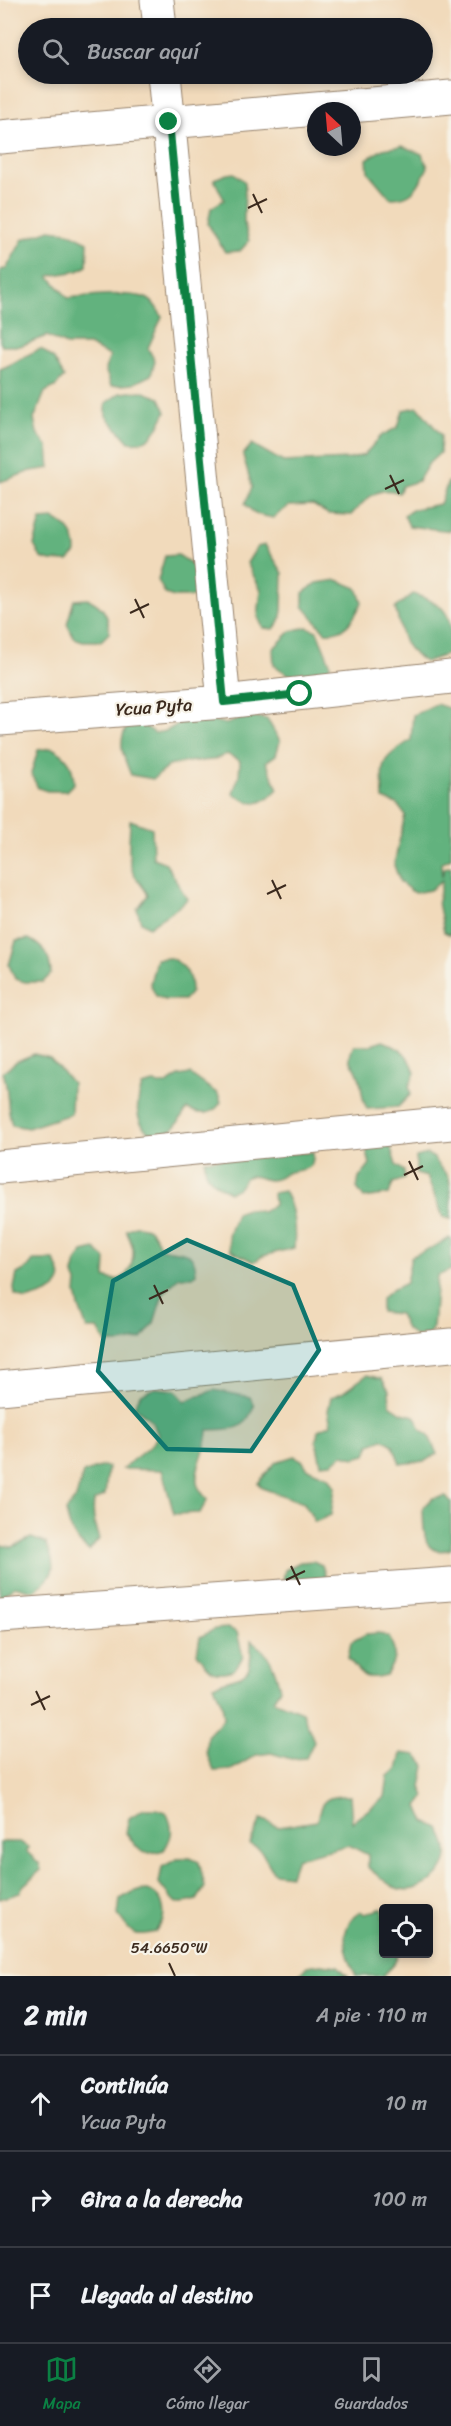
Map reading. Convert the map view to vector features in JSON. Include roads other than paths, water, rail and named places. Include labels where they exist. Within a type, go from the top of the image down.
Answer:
[{"type":"street","points":[[157,0],[159,18]]},
{"type":"street","points":[[165,84],[224,702]]},
{"type":"street","points":[[0,136],[451,97]]},
{"type":"street","name":"Ycua Pyta","points":[[0,719],[224,702],[451,677]]},
{"type":"street","points":[[0,1167],[451,1124]]},
{"type":"street","points":[[0,1388],[451,1345]]},
{"type":"street","points":[[0,1616],[451,1584]]}]
